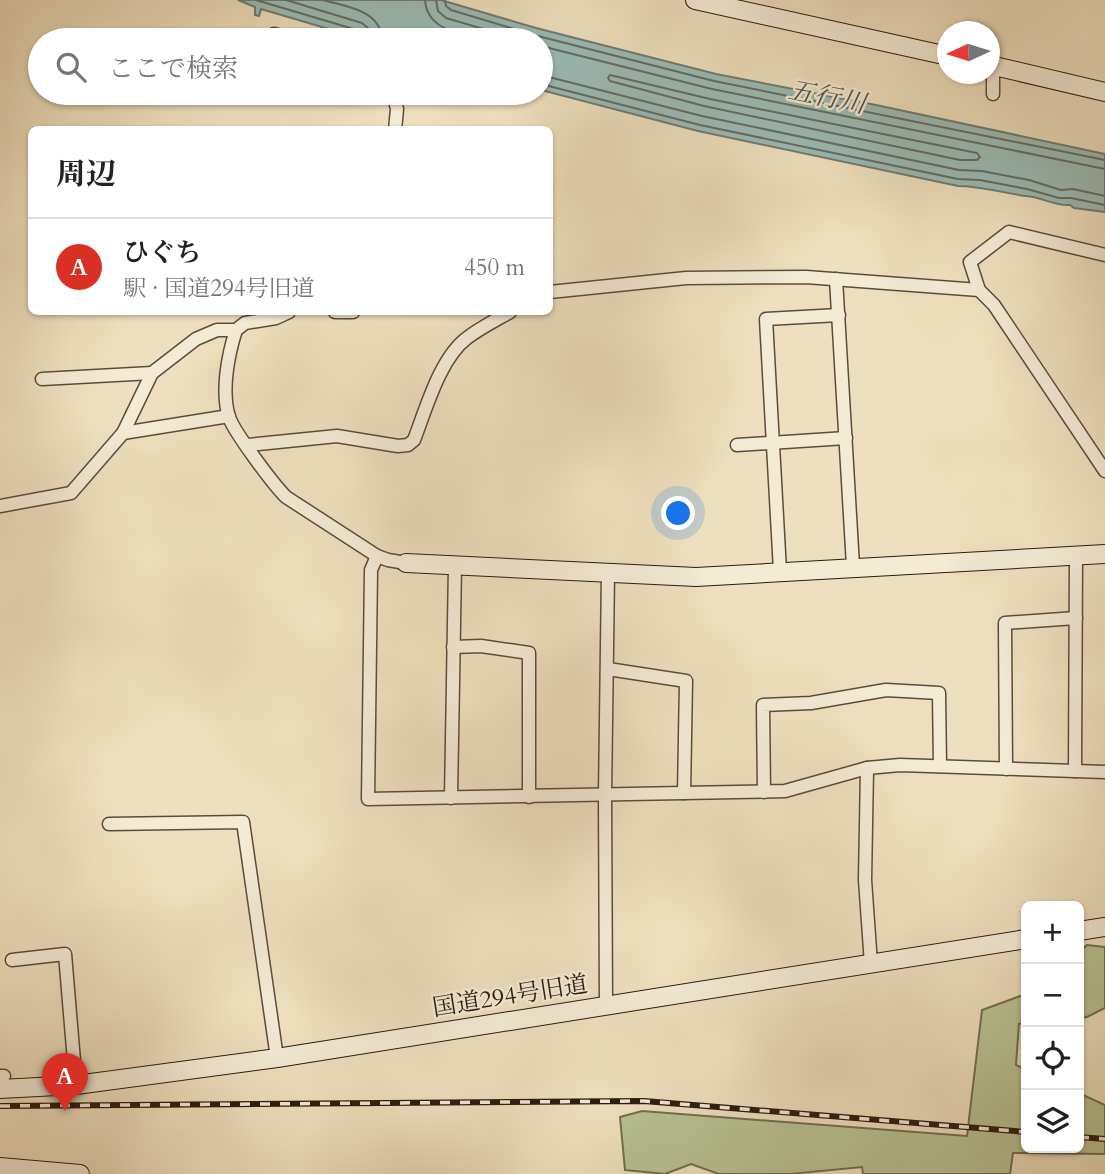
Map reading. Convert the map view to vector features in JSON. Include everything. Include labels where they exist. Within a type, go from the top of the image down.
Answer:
[{"type":"street","points":[[695,0],[937,54]]},
{"type":"street","points":[[1000,67],[1105,92]]},
{"type":"street","points":[[992,84],[993,94]]},
{"type":"street","points":[[395,126],[396,105]]},
{"type":"street","points":[[1105,255],[1009,232],[970,262],[979,290],[994,305],[1105,471]]},
{"type":"street","points":[[553,292],[686,278],[836,279],[979,290]]},
{"type":"street","points":[[836,279],[853,566]]},
{"type":"street","points":[[0,506],[71,493],[123,433],[152,373],[196,339],[217,330],[236,330],[245,323],[282,315]]},
{"type":"street","points":[[248,445],[337,436],[408,445],[414,440],[448,359],[467,338],[505,315]]},
{"type":"street","points":[[780,571],[766,319],[839,315]]},
{"type":"street","points":[[236,330],[226,396],[229,416],[248,445],[286,497],[388,561],[696,577],[853,566],[1105,554]]},
{"type":"street","points":[[42,379],[152,373]]},
{"type":"street","points":[[123,433],[229,416]]},
{"type":"street","points":[[737,445],[846,438]]},
{"type":"street","points":[[1075,771],[1076,555]]},
{"type":"street","points":[[377,556],[371,570],[368,799],[785,791],[867,768],[900,765],[1105,772]]},
{"type":"street","points":[[451,798],[455,565]]},
{"type":"street","points":[[606,1006],[608,573]]},
{"type":"street","points":[[1006,769],[1005,622],[1076,618]]},
{"type":"street","points":[[453,647],[481,646],[529,653],[529,797]]},
{"type":"street","points":[[608,669],[685,681],[684,793]]},
{"type":"street","points":[[764,792],[763,705],[811,703],[886,690],[939,693],[940,766]]},
{"type":"street","points":[[867,768],[865,880],[871,964]]},
{"type":"street","points":[[109,824],[243,822],[277,1058]]},
{"type":"street","points":[[1084,930],[1105,927]]},
{"type":"street","name":"国道294号旧道","points":[[1,1080],[76,1085],[277,1058],[1021,940]]},
{"type":"street","points":[[12,960],[65,954],[76,1085]]},
{"type":"street","points":[[0,1167],[80,1174]]},
{"type":"green space","points":[[1087,945],[1105,947],[1105,1008],[1084,1017],[1084,964],[1084,948]]},
{"type":"green space","points":[[1021,996],[1016,1065],[1021,1068],[1021,1153],[1084,1153],[1084,1095],[1105,1105],[1105,1154],[1013,1153],[1010,1174],[863,1174],[862,1167],[790,1174],[719,1174],[691,1164],[665,1174],[625,1170],[620,1117],[642,1111],[967,1136],[982,1010]]},
{"type":"water","points":[[238,0],[441,0],[536,28],[325,28],[261,9],[259,16],[255,15],[255,7]]},
{"type":"water","name":"五行川","points":[[553,32],[716,74],[1105,154],[1105,212],[958,186],[698,131],[553,93]]},
{"type":"railway","points":[[0,1106],[644,1101],[1021,1132]]},
{"type":"railway","points":[[1084,1137],[1105,1139]]},
{"type":"place","name":"ひぐち","points":[[65,1111]]}]
